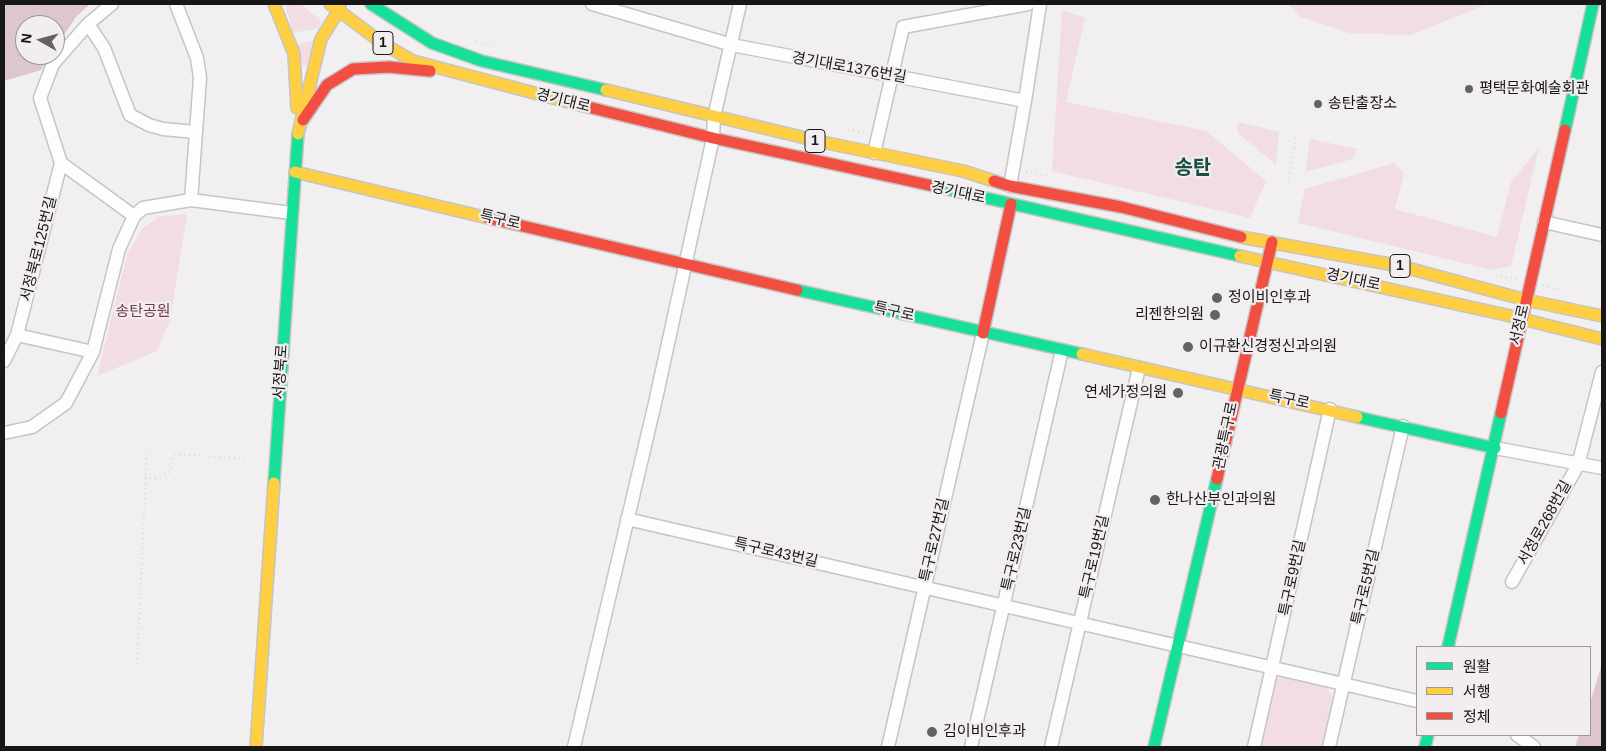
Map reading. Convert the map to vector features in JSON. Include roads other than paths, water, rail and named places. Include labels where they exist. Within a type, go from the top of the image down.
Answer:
[{"type":"street","points":[[112,4],[88,24],[53,64],[40,98],[61,163],[134,216]]},
{"type":"street","points":[[176,4],[197,58],[200,78],[191,200]]},
{"type":"street","points":[[274,4],[294,54],[298,128]]},
{"type":"street","name":"경기대로","points":[[370,4],[432,42],[482,61],[714,117],[963,171],[1010,186],[1121,207],[1240,237],[1400,266],[1526,300],[1602,316]]},
{"type":"street","name":"경기대로1376번길","points":[[592,4],[732,45],[1025,101]]},
{"type":"street","points":[[574,747],[685,264],[713,138],[714,117],[740,4]]},
{"type":"street","points":[[874,153],[903,27],[1028,4]]},
{"type":"street","points":[[1010,186],[1040,4]]},
{"type":"street","name":"서정로","points":[[1448,646],[1495,448],[1521,320],[1593,4]]},
{"type":"street","name":"서정북로","points":[[256,747],[298,128],[321,39],[336,6]]},
{"type":"street","name":"경기대로","points":[[336,6],[382,43],[414,60],[442,70],[713,138],[1181,241],[1266,262],[1497,313],[1602,339]]},
{"type":"street","points":[[88,24],[104,48],[130,115],[149,125],[163,129],[196,132]]},
{"type":"street","points":[[298,128],[327,85],[353,69],[389,67],[435,72],[442,70]]},
{"type":"street","name":"서정북로125번길","points":[[4,362],[17,335],[61,163]]},
{"type":"street","name":"특구로","points":[[295,172],[983,333],[1330,409],[1495,448]]},
{"type":"street","points":[[4,433],[32,427],[66,403],[93,352],[119,249],[134,216],[143,208],[191,200],[291,213]]},
{"type":"street","points":[[983,333],[1011,204]]},
{"type":"street","points":[[1544,222],[1602,235]]},
{"type":"street","name":"관광특구로","points":[[1154,747],[1179,645],[1236,389],[1272,242]]},
{"type":"street","name":"특구로27번길","points":[[888,747],[983,333]]},
{"type":"street","points":[[17,335],[93,352]]},
{"type":"street","name":"특구로23번길","points":[[971,747],[1062,350]]},
{"type":"street","name":"특구로19번길","points":[[1051,747],[1139,368]]},
{"type":"street","name":"서정로268번길","points":[[1512,582],[1578,464],[1602,372]]},
{"type":"street","name":"특구로9번길","points":[[1254,747],[1330,409]]},
{"type":"street","name":"특구로5번길","points":[[1329,747],[1403,426]]},
{"type":"street","name":"서정로268번길","points":[[1495,448],[1602,468]]},
{"type":"street","name":"특구로43번길","points":[[627,519],[1004,607],[1416,700]]},
{"type":"street","points":[[1518,736],[1534,747]]},
{"type":"place","name":"평택문화예술회관","points":[[1469,89]]},
{"type":"place","name":"송탄출장소","points":[[1318,104]]},
{"type":"place","name":"정이비인후과","points":[[1217,298]]},
{"type":"place","name":"리젠한의원","points":[[1215,315]]},
{"type":"place","name":"이규환신경정신과의원","points":[[1188,347]]},
{"type":"place","name":"연세가정의원","points":[[1178,393]]},
{"type":"place","name":"한나산부인과의원","points":[[1155,500]]},
{"type":"place","name":"김이비인후과","points":[[932,732]]},
{"type":"district","name":"송탄","points":[[1193,168]]},
{"type":"park label","name":"송탄공원","points":[[143,312]]}]
